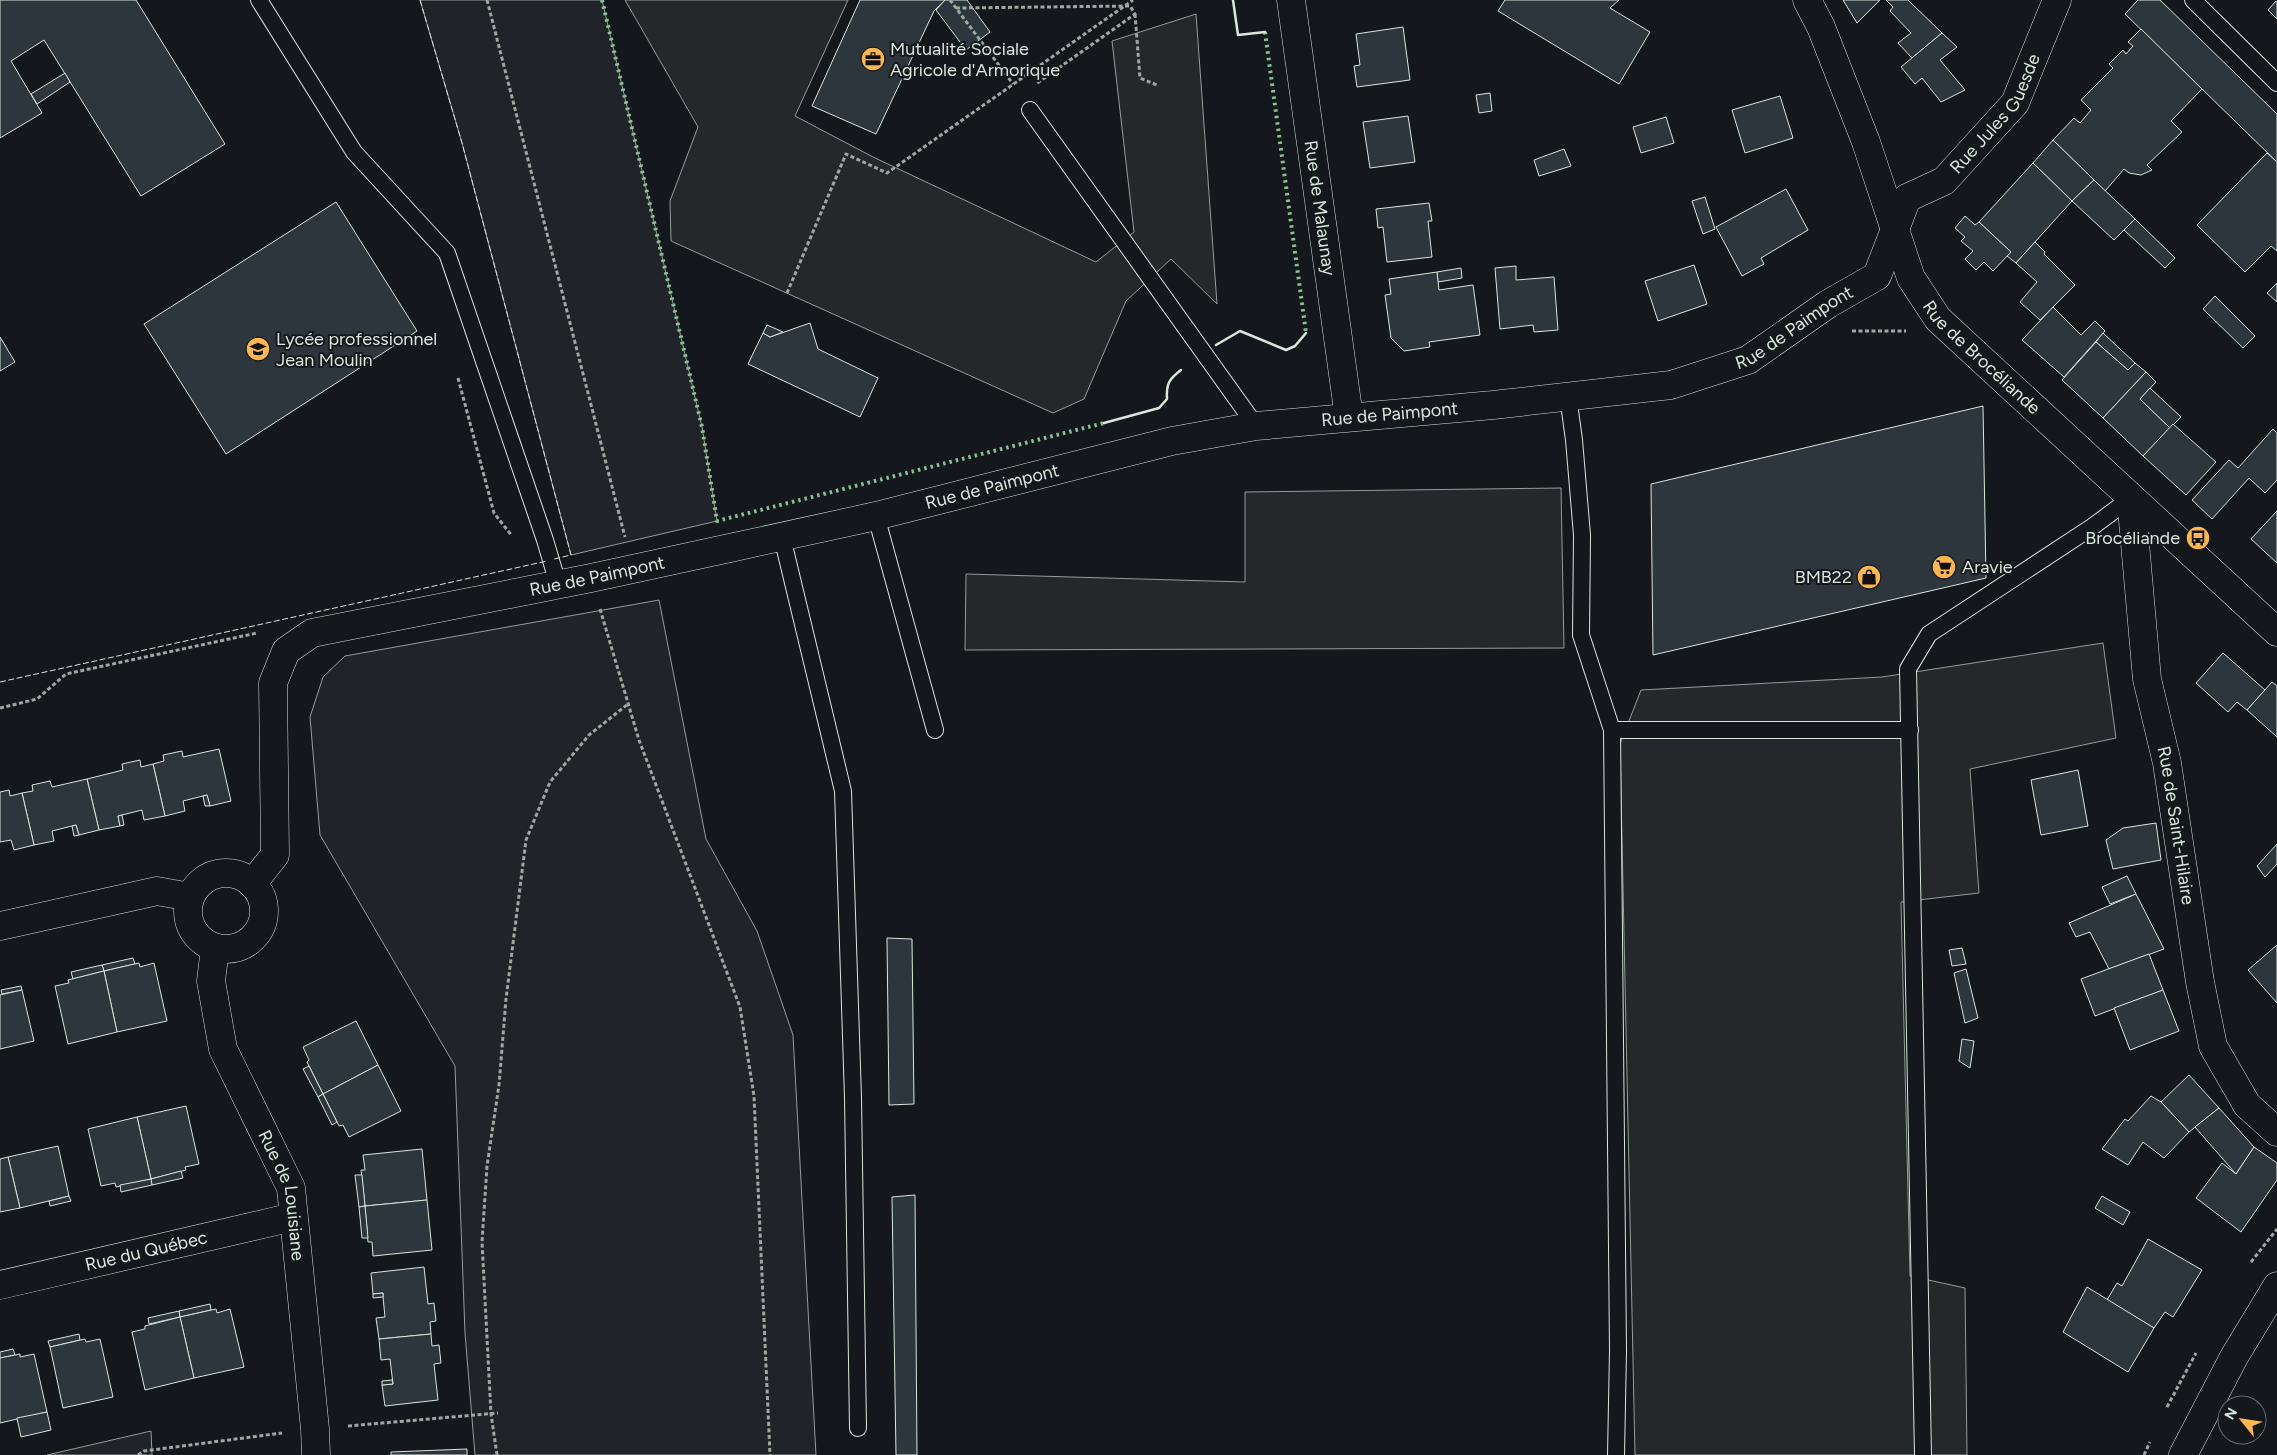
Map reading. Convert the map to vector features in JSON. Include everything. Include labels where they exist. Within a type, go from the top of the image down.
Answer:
[{"type":"street","name":"Rue de Malaunay","points":[[1291,0],[1349,417]]},
{"type":"street","name":"Rue de Brocéliande","points":[[1807,0],[1821,27],[1866,142],[1894,232],[1911,278],[1938,319],[2277,632]]},
{"type":"street","name":"Rue Jules Guesde","points":[[1894,232],[1908,198],[1944,181],[2015,103],[2057,0]]},
{"type":"street","name":"Rue de Paimpont","points":[[252,884],[275,855],[273,682],[286,650],[312,633],[591,578],[876,516],[1172,440],[1256,426],[1670,385],[1748,360],[1828,304],[1877,276],[1894,232]]},
{"type":"street","name":"Rue de Saint-Hilaire","points":[[2132,498],[2147,679],[2167,763],[2200,982],[2213,1046],[2247,1105],[2277,1132]]},
{"type":"street","points":[[230,873],[242,876],[252,884],[260,894],[263,906],[263,919],[258,930],[250,940],[239,947],[215,948],[203,942],[194,933],[189,922],[188,909],[190,897],[196,887],[206,879],[217,874],[230,873]]},
{"type":"street","points":[[0,926],[157,890],[190,897]]},
{"type":"street","name":"Rue de Louisiane","points":[[215,948],[211,981],[222,1049],[290,1188],[315,1429],[316,1455]]},
{"type":"street","name":"Rue du Québec","points":[[0,1285],[293,1217]]},
{"type":"street","points":[[2183,1455],[2234,1357],[2277,1286]]},
{"type":"lane","points":[[259,0],[354,152],[447,253],[545,540],[558,584]]},
{"type":"lane","points":[[2193,0],[2277,83]]},
{"type":"lane","points":[[1030,110],[1256,426]]},
{"type":"lane","points":[[1568,396],[1574,440],[1582,535],[1581,634],[1612,730],[1618,1342],[1616,1455]]},
{"type":"lane","points":[[1923,1455],[1908,669],[1929,634],[2092,527],[2132,498]]},
{"type":"lane","points":[[876,516],[935,730]]},
{"type":"lane","points":[[782,537],[843,791],[853,1098],[858,1428]]},
{"type":"lane","points":[[1612,730],[1910,730]]},
{"type":"path","points":[[487,0],[633,569]]},
{"type":"path","points":[[950,0],[1030,110]]},
{"type":"path","points":[[787,293],[846,154],[887,172],[1133,0]]},
{"type":"path","points":[[956,8],[1086,7]]},
{"type":"path","points":[[1135,14],[1140,78],[1157,85]]},
{"type":"path","points":[[458,378],[494,512],[515,539]]},
{"type":"path","points":[[591,578],[639,740],[740,1007],[754,1096],[770,1455]]},
{"type":"path","points":[[0,708],[37,699],[66,674],[258,633]]},
{"type":"path","points":[[497,1455],[491,1414],[482,1242],[487,1166],[500,1085],[506,999],[526,840],[550,782],[589,735],[628,704]]},
{"type":"shaded area","points":[[420,0],[602,0],[702,427],[717,521],[571,555],[462,143]]},
{"type":"shaded area","points":[[625,0],[848,0],[795,116],[873,157],[1096,262],[1134,232],[1112,41],[1196,14],[1217,304],[1171,259],[1126,301],[1084,399],[1053,413],[671,241],[670,201],[698,127]]},
{"type":"shaded area","points":[[1561,488],[1564,648],[965,650],[966,574],[1245,582],[1245,492]]},
{"type":"shaded area","points":[[659,600],[706,839],[757,931],[793,1035],[816,1455],[475,1455],[465,1333],[455,1066],[320,835],[310,717],[323,677],[345,656]]},
{"type":"shaded area","points":[[2103,643],[2116,738],[1970,769],[1979,893],[1901,902],[1910,1276],[1965,1288],[1967,1455],[1635,1455],[1620,744],[1641,690],[1882,677]]},
{"type":"shaded area","points":[[151,1431],[152,1455],[47,1455]]},
{"type":"building","points":[[0,0],[136,0],[225,144],[141,196],[44,40],[11,61],[42,113],[0,138]]},
{"type":"building","name":"Mutualité Sociale Agricole d'Armorique","points":[[860,0],[945,0],[934,11],[876,134],[812,106]]},
{"type":"building","points":[[945,0],[967,0],[990,32],[966,50],[936,10]]},
{"type":"building","points":[[1505,0],[1619,0],[1610,8],[1650,32],[1619,84],[1498,11]]},
{"type":"building","points":[[1843,0],[1880,0],[1857,23]]},
{"type":"building","points":[[1886,0],[1908,0],[1942,33],[1912,58],[1898,43],[1911,33],[1890,11],[1893,7]]},
{"type":"building","points":[[2138,0],[2160,0],[2277,114],[2277,162],[2125,14]]},
{"type":"building","points":[[2277,2],[2277,19],[2268,10]]},
{"type":"building","points":[[1403,27],[1410,80],[1357,87],[1354,66],[1360,65],[1356,34]]},
{"type":"building","points":[[2141,29],[2202,89],[2171,121],[2182,132],[2147,165],[2152,170],[2141,175],[2129,173],[2124,169],[2105,191],[2053,140],[2074,118],[2080,123],[2091,110],[2081,100],[2113,68],[2109,64],[2123,50],[2126,54],[2133,46],[2128,42]]},
{"type":"building","points":[[1942,33],[1957,47],[1940,60],[1965,90],[1941,102],[1922,78],[1915,84],[1901,67]]},
{"type":"building","points":[[65,73],[70,82],[37,104],[31,94]]},
{"type":"building","points":[[1490,93],[1492,111],[1479,113],[1476,95]]},
{"type":"building","points":[[1780,96],[1793,138],[1745,153],[1732,110]]},
{"type":"building","points":[[1408,116],[1415,162],[1370,168],[1363,122]]},
{"type":"building","points":[[1666,117],[1674,143],[1641,153],[1633,127]]},
{"type":"building","points":[[2053,140],[2094,180],[2072,201],[2033,163]]},
{"type":"building","points":[[1564,149],[1571,166],[1539,176],[1534,160]]},
{"type":"building","points":[[2267,153],[2277,162],[2277,251],[2271,246],[2245,272],[2197,225]]},
{"type":"building","points":[[2033,163],[2072,201],[2016,263],[2007,256],[2011,252],[1979,222]]},
{"type":"building","points":[[2094,180],[2135,219],[2114,240],[2072,201]]},
{"type":"building","points":[[1786,189],[1808,230],[1761,258],[1764,264],[1742,276],[1716,227]]},
{"type":"building","points":[[1705,197],[1715,229],[1703,234],[1692,201]]},
{"type":"building","points":[[336,202],[417,331],[226,454],[144,324]]},
{"type":"building","points":[[1429,203],[1432,221],[1428,221],[1432,257],[1387,262],[1383,227],[1378,228],[1376,209]]},
{"type":"building","points":[[1965,216],[1975,225],[1979,222],[2011,252],[1993,271],[1984,262],[1976,270],[1965,259],[1973,251],[1961,241],[1965,237],[1955,228]]},
{"type":"building","points":[[2135,219],[2175,258],[2165,268],[2124,230]]},
{"type":"building","points":[[2035,242],[2045,252],[2044,254],[2075,285],[2040,320],[2020,302],[2037,282],[2016,263]]},
{"type":"building","points":[[1694,265],[1707,304],[1658,321],[1645,281]]},
{"type":"building","points":[[1516,266],[1516,280],[1554,277],[1558,330],[1534,332],[1533,325],[1500,329],[1495,268]]},
{"type":"building","points":[[1461,268],[1462,278],[1438,282],[1437,272]]},
{"type":"building","points":[[1437,272],[1439,290],[1473,285],[1480,335],[1429,342],[1430,347],[1404,351],[1391,338],[1385,295],[1391,294],[1389,279]]},
{"type":"building","points":[[2277,283],[2277,302],[2267,293]]},
{"type":"building","points":[[2215,296],[2255,336],[2243,348],[2203,309]]},
{"type":"building","points":[[2053,307],[2081,335],[2095,321],[2105,331],[2064,377],[2022,340]]},
{"type":"building","points":[[810,323],[818,349],[878,378],[860,417],[748,364],[763,333],[770,337]]},
{"type":"building","points":[[767,325],[783,332],[770,337],[763,333]]},
{"type":"building","points":[[2103,333],[2135,363],[2128,370],[2096,342]]},
{"type":"building","points":[[0,337],[15,362],[0,371]]},
{"type":"building","points":[[2096,342],[2128,370],[2135,363],[2146,372],[2103,418],[2062,380]]},
{"type":"building","points":[[2146,372],[2156,382],[2140,399],[2170,428],[2143,456],[2103,418]]},
{"type":"building","points":[[2150,388],[2181,417],[2170,428],[2140,399]]},
{"type":"building","points":[[1983,406],[1986,578],[1653,655],[1651,484]]},
{"type":"building","points":[[2173,424],[2216,462],[2186,495],[2143,456]]},
{"type":"building","points":[[2273,429],[2277,433],[2277,480],[2265,493],[2249,478],[2212,519],[2192,500],[2229,460],[2238,468]]},
{"type":"building","points":[[2277,511],[2277,563],[2251,539]]},
{"type":"building","points":[[2223,653],[2265,690],[2247,710],[2237,702],[2228,712],[2196,683]]},
{"type":"building","points":[[2272,682],[2277,686],[2277,737],[2247,710]]},
{"type":"building","points":[[219,749],[231,801],[210,806],[207,795],[183,801],[185,811],[165,816],[153,764],[164,761],[163,755],[182,751],[183,757]]},
{"type":"building","points":[[140,760],[141,767],[153,764],[165,816],[144,820],[142,810],[118,816],[120,826],[99,830],[87,779],[123,770],[122,764]]},
{"type":"building","points":[[2078,770],[2088,826],[2041,835],[2031,780]]},
{"type":"building","points":[[87,779],[99,830],[79,835],[76,825],[52,831],[54,841],[34,845],[22,793],[33,791],[32,785],[50,781],[52,787]]},
{"type":"building","points":[[9,790],[10,796],[22,793],[34,845],[14,850],[11,840],[0,842],[0,792]]},
{"type":"building","points":[[207,795],[210,806],[205,806],[203,796]]},
{"type":"building","points":[[122,815],[124,825],[120,826],[118,816]]},
{"type":"building","points":[[2156,823],[2161,860],[2113,869],[2106,840],[2123,828]]},
{"type":"building","points":[[76,825],[79,835],[74,836],[72,826]]},
{"type":"building","points":[[2277,844],[2277,864],[2265,877],[2257,866]]},
{"type":"building","points":[[2127,876],[2136,894],[2110,904],[2102,887]]},
{"type":"building","points":[[2136,894],[2164,949],[2109,969],[2090,932],[2076,937],[2069,923]]},
{"type":"building","points":[[887,938],[912,939],[914,1104],[889,1105]]},
{"type":"building","points":[[2277,945],[2277,1003],[2248,970]]},
{"type":"building","points":[[1962,948],[1966,964],[1952,966],[1949,950]]},
{"type":"building","points":[[2149,954],[2163,990],[2095,1016],[2081,979]]},
{"type":"building","points":[[133,958],[135,964],[104,971],[102,965]]},
{"type":"building","points":[[139,963],[140,967],[154,963],[167,1021],[117,1032],[104,971]]},
{"type":"building","points":[[102,965],[104,971],[73,979],[71,972]]},
{"type":"building","points":[[1966,969],[1978,1018],[1965,1023],[1954,973]]},
{"type":"building","points":[[104,971],[117,1032],[68,1044],[55,986],[69,983],[68,980]]},
{"type":"building","points":[[21,986],[22,990],[2,994],[1,990]]},
{"type":"building","points":[[22,990],[34,1041],[0,1049],[0,995]]},
{"type":"building","points":[[2163,990],[2179,1031],[2130,1050],[2114,1008]]},
{"type":"building","points":[[356,1021],[378,1065],[323,1094],[307,1062],[309,1060],[303,1047]]},
{"type":"building","points":[[1962,1039],[1974,1041],[1970,1068],[1959,1061]]},
{"type":"building","points":[[378,1065],[401,1111],[349,1137],[343,1125],[339,1126],[323,1094]]},
{"type":"building","points":[[309,1066],[323,1094],[318,1097],[303,1069]]},
{"type":"building","points":[[2189,1075],[2219,1108],[2189,1132],[2161,1102]]},
{"type":"building","points":[[323,1094],[337,1122],[332,1125],[318,1097]]},
{"type":"building","points":[[2151,1096],[2161,1102],[2189,1132],[2164,1158],[2143,1142],[2128,1165],[2102,1149],[2125,1119],[2128,1121]]},
{"type":"building","points":[[186,1106],[199,1164],[185,1167],[186,1170],[151,1179],[137,1117]]},
{"type":"building","points":[[2219,1108],[2254,1147],[2236,1174],[2195,1127]]},
{"type":"building","points":[[137,1117],[151,1179],[116,1187],[115,1183],[101,1186],[88,1129]]},
{"type":"building","points":[[58,1146],[69,1196],[20,1208],[8,1157]]},
{"type":"building","points":[[2254,1147],[2277,1163],[2277,1180],[2241,1232],[2196,1198],[2222,1163],[2236,1174]]},
{"type":"building","points":[[422,1149],[427,1200],[365,1206],[361,1170],[365,1170],[363,1155]]},
{"type":"building","points":[[8,1157],[20,1208],[0,1212],[0,1159]]},
{"type":"building","points":[[181,1171],[183,1178],[152,1185],[151,1179]]},
{"type":"building","points":[[355,1175],[362,1175],[365,1206],[359,1207]]},
{"type":"building","points":[[151,1179],[152,1185],[121,1192],[120,1185]]},
{"type":"building","points":[[915,1195],[917,1455],[896,1455],[892,1197]]},
{"type":"building","points":[[69,1196],[71,1201],[50,1206],[49,1201]]},
{"type":"building","points":[[2102,1196],[2130,1212],[2123,1225],[2095,1208]]},
{"type":"building","points":[[427,1200],[432,1250],[373,1256],[372,1242],[368,1242],[365,1206]]},
{"type":"building","points":[[365,1206],[368,1238],[362,1238],[359,1207]]},
{"type":"building","points":[[2148,1239],[2202,1270],[2173,1317],[2165,1312],[2154,1328],[2107,1300],[2117,1283],[2122,1286]]},
{"type":"building","points":[[424,1267],[428,1304],[434,1303],[436,1321],[430,1322],[431,1334],[379,1339],[376,1318],[385,1317],[383,1293],[373,1294],[371,1273]]},
{"type":"building","points":[[2087,1287],[2154,1328],[2128,1372],[2063,1332]]},
{"type":"building","points":[[383,1293],[383,1297],[373,1298],[373,1294]]},
{"type":"building","points":[[210,1304],[211,1310],[180,1317],[179,1311]]},
{"type":"building","points":[[216,1309],[217,1313],[230,1309],[244,1367],[194,1378],[180,1317]]},
{"type":"building","points":[[179,1311],[180,1317],[149,1324],[148,1318]]},
{"type":"building","points":[[180,1317],[194,1378],[145,1390],[132,1332],[145,1329],[145,1326]]},
{"type":"building","points":[[79,1334],[80,1340],[50,1347],[48,1341]]},
{"type":"building","points":[[431,1334],[432,1346],[439,1345],[441,1363],[434,1364],[438,1400],[385,1406],[382,1385],[393,1384],[390,1359],[381,1360],[379,1339]]},
{"type":"building","points":[[85,1339],[86,1342],[100,1339],[113,1397],[63,1408],[50,1347]]},
{"type":"building","points":[[13,1349],[15,1355],[0,1358],[0,1352]]},
{"type":"building","points":[[20,1354],[20,1357],[34,1354],[47,1412],[0,1423],[0,1358]]},
{"type":"building","points":[[392,1380],[393,1384],[382,1385],[382,1381]]},
{"type":"building","points":[[47,1412],[51,1430],[21,1437],[17,1418]]},
{"type":"building","points":[[467,1449],[467,1455],[391,1455],[391,1452]]},
{"type":"hedge","points":[[602,0],[702,427],[717,521],[1104,423]]},
{"type":"hedge","points":[[1265,32],[1306,333]]},
{"type":"fence","points":[[420,0],[462,143],[571,555],[554,559]]},
{"type":"fence","points":[[0,682],[547,561]]},
{"type":"wall","points":[[1233,0],[1238,35],[1265,32]]},
{"type":"wall","points":[[1216,345],[1240,331],[1286,350],[1295,346],[1306,333]]},
{"type":"wall","points":[[1104,423],[1159,408],[1167,399],[1169,382],[1181,370]]},
{"type":"place","name":"Mutualité Sociale Agricole d'Armorique","points":[[873,59]]},
{"type":"place","name":"Lycée professionnel Jean Moulin","points":[[258,349]]},
{"type":"place","name":"Brocéliande","points":[[2198,538]]},
{"type":"place","name":"Aravie","points":[[1944,567]]},
{"type":"place","name":"BMB22","points":[[1869,577]]}]
